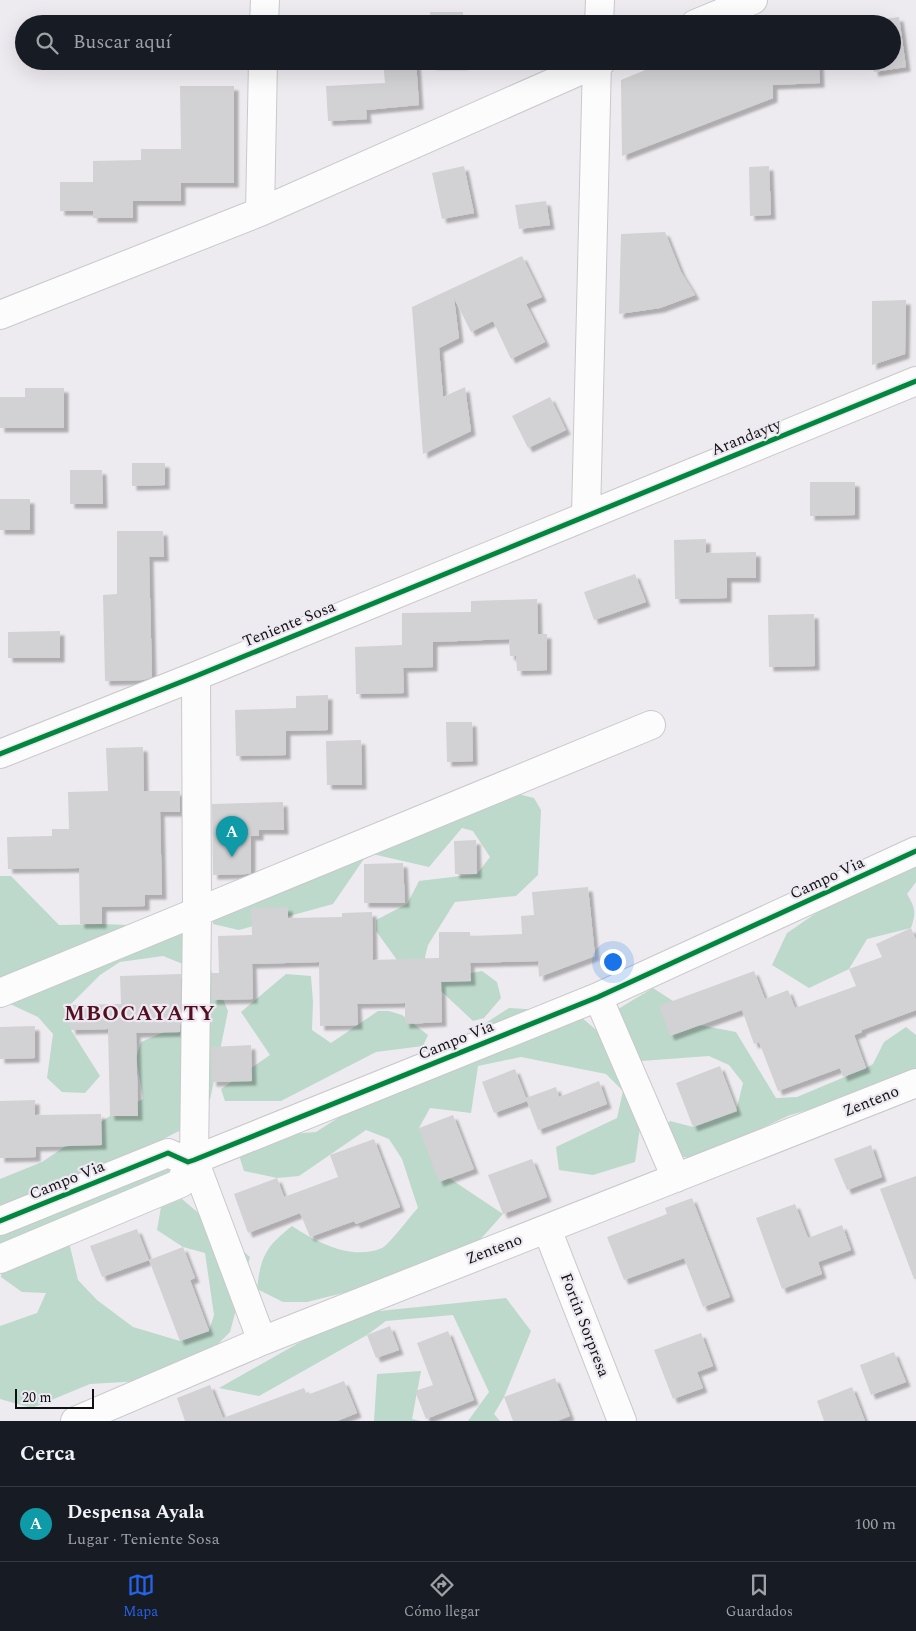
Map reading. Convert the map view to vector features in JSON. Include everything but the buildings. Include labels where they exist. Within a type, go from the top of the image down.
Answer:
[{"type":"street","points":[[264,0],[264,15]]},
{"type":"street","points":[[599,15],[600,0]]},
{"type":"street","points":[[716,15],[753,0]]},
{"type":"street","points":[[260,212],[263,70]]},
{"type":"street","points":[[0,315],[260,212],[581,70]]},
{"type":"street","points":[[586,515],[599,70]]},
{"type":"street","name":"Arandayty","points":[[586,515],[916,381]]},
{"type":"street","name":"Teniente Sosa","points":[[0,754],[196,676],[586,515]]},
{"type":"street","points":[[196,676],[197,912],[191,1161],[262,1341]]},
{"type":"street","points":[[0,993],[651,725]]},
{"type":"street","name":"Campo Via","points":[[0,1221],[168,1153],[191,1161],[598,996],[916,851]]},
{"type":"street","points":[[598,996],[676,1178]]},
{"type":"street","name":"Zenteno","points":[[75,1421],[262,1341],[916,1083]]},
{"type":"street","points":[[0,1259],[181,1183],[191,1161]]},
{"type":"street","name":"Fortin Sorpresa","points":[[547,1228],[622,1421]]},
{"type":"green space","points":[[486,786],[534,798],[541,810],[538,875],[516,896],[455,902],[428,945],[425,957],[431,981],[482,971],[497,982],[501,998],[484,1018],[473,1021],[441,991],[413,982],[376,931],[376,920],[407,904],[419,881],[477,874],[490,857],[473,831],[462,828],[429,867],[368,853],[333,904],[239,930],[213,924],[213,912]]},
{"type":"green space","points":[[916,845],[916,882],[907,894],[914,911],[911,928],[867,939],[849,969],[809,988],[772,965],[787,933]]},
{"type":"green space","points":[[0,876],[11,876],[59,925],[102,924],[182,927],[199,942],[228,1011],[210,1100],[185,1128],[71,1186],[0,1207],[0,1179],[42,1162],[110,1116],[143,1099],[136,1058],[141,1042],[185,1023],[183,964],[163,956],[120,962],[100,975],[70,1005],[71,1030],[100,1076],[85,1093],[62,1092],[47,1078],[53,1034],[38,1017],[10,1004],[0,1007]]},
{"type":"green space","points":[[286,974],[311,976],[313,1002],[312,1030],[331,1043],[378,1011],[389,1011],[402,1015],[428,1035],[423,1046],[376,1052],[281,1101],[225,1101],[221,1089],[270,1055],[241,1012]]},
{"type":"green space","points":[[653,988],[673,1001],[689,1023],[736,1032],[776,1098],[797,1097],[866,1068],[873,1064],[884,1042],[906,1027],[916,1035],[916,1074],[907,1082],[790,1115],[697,1158],[670,1156],[653,1139],[670,1121],[693,1127],[736,1111],[743,1083],[729,1065],[709,1056],[641,1061],[620,1050],[645,1094],[635,1162],[593,1175],[559,1170],[556,1147],[617,1118],[623,1091],[606,1074],[521,1057],[478,1066],[471,1113],[430,1108],[419,1128],[440,1172],[503,1214],[478,1242],[379,1284],[307,1302],[283,1302],[257,1289],[260,1268],[266,1253],[276,1240],[292,1226],[312,1238],[335,1248],[359,1252],[371,1251],[385,1246],[418,1208],[402,1159],[389,1139],[366,1130],[299,1176],[277,1178],[244,1171],[237,1149],[255,1137],[316,1132],[509,1008],[575,1012],[614,1045],[608,1015]]},
{"type":"green space","points":[[172,1160],[179,1169],[0,1249],[0,1233]]},
{"type":"green space","points":[[182,1199],[250,1257],[230,1332],[199,1363],[157,1380],[90,1384],[32,1408],[0,1399],[0,1326],[37,1313],[46,1293],[22,1292],[1,1277],[5,1255],[69,1242],[78,1280],[97,1300],[133,1327],[180,1341],[209,1331],[214,1315],[205,1253],[183,1247],[157,1230],[161,1207]]},
{"type":"green space","points":[[506,1298],[531,1331],[504,1397],[494,1414],[500,1421],[468,1421],[489,1392],[453,1315],[386,1321],[367,1335],[259,1396],[219,1388],[350,1314]]},
{"type":"green space","points":[[421,1371],[412,1419],[420,1421],[374,1421],[377,1374]]},
{"type":"cycle path","points":[[0,754],[196,676],[916,381]]},
{"type":"cycle path","points":[[0,1221],[168,1153],[188,1162],[194,1160],[598,997],[916,851]]},
{"type":"place","name":"Despensa Ayala","points":[[232,857]]},
{"type":"district","name":"MBOCAYATY","points":[[140,1014]]}]
